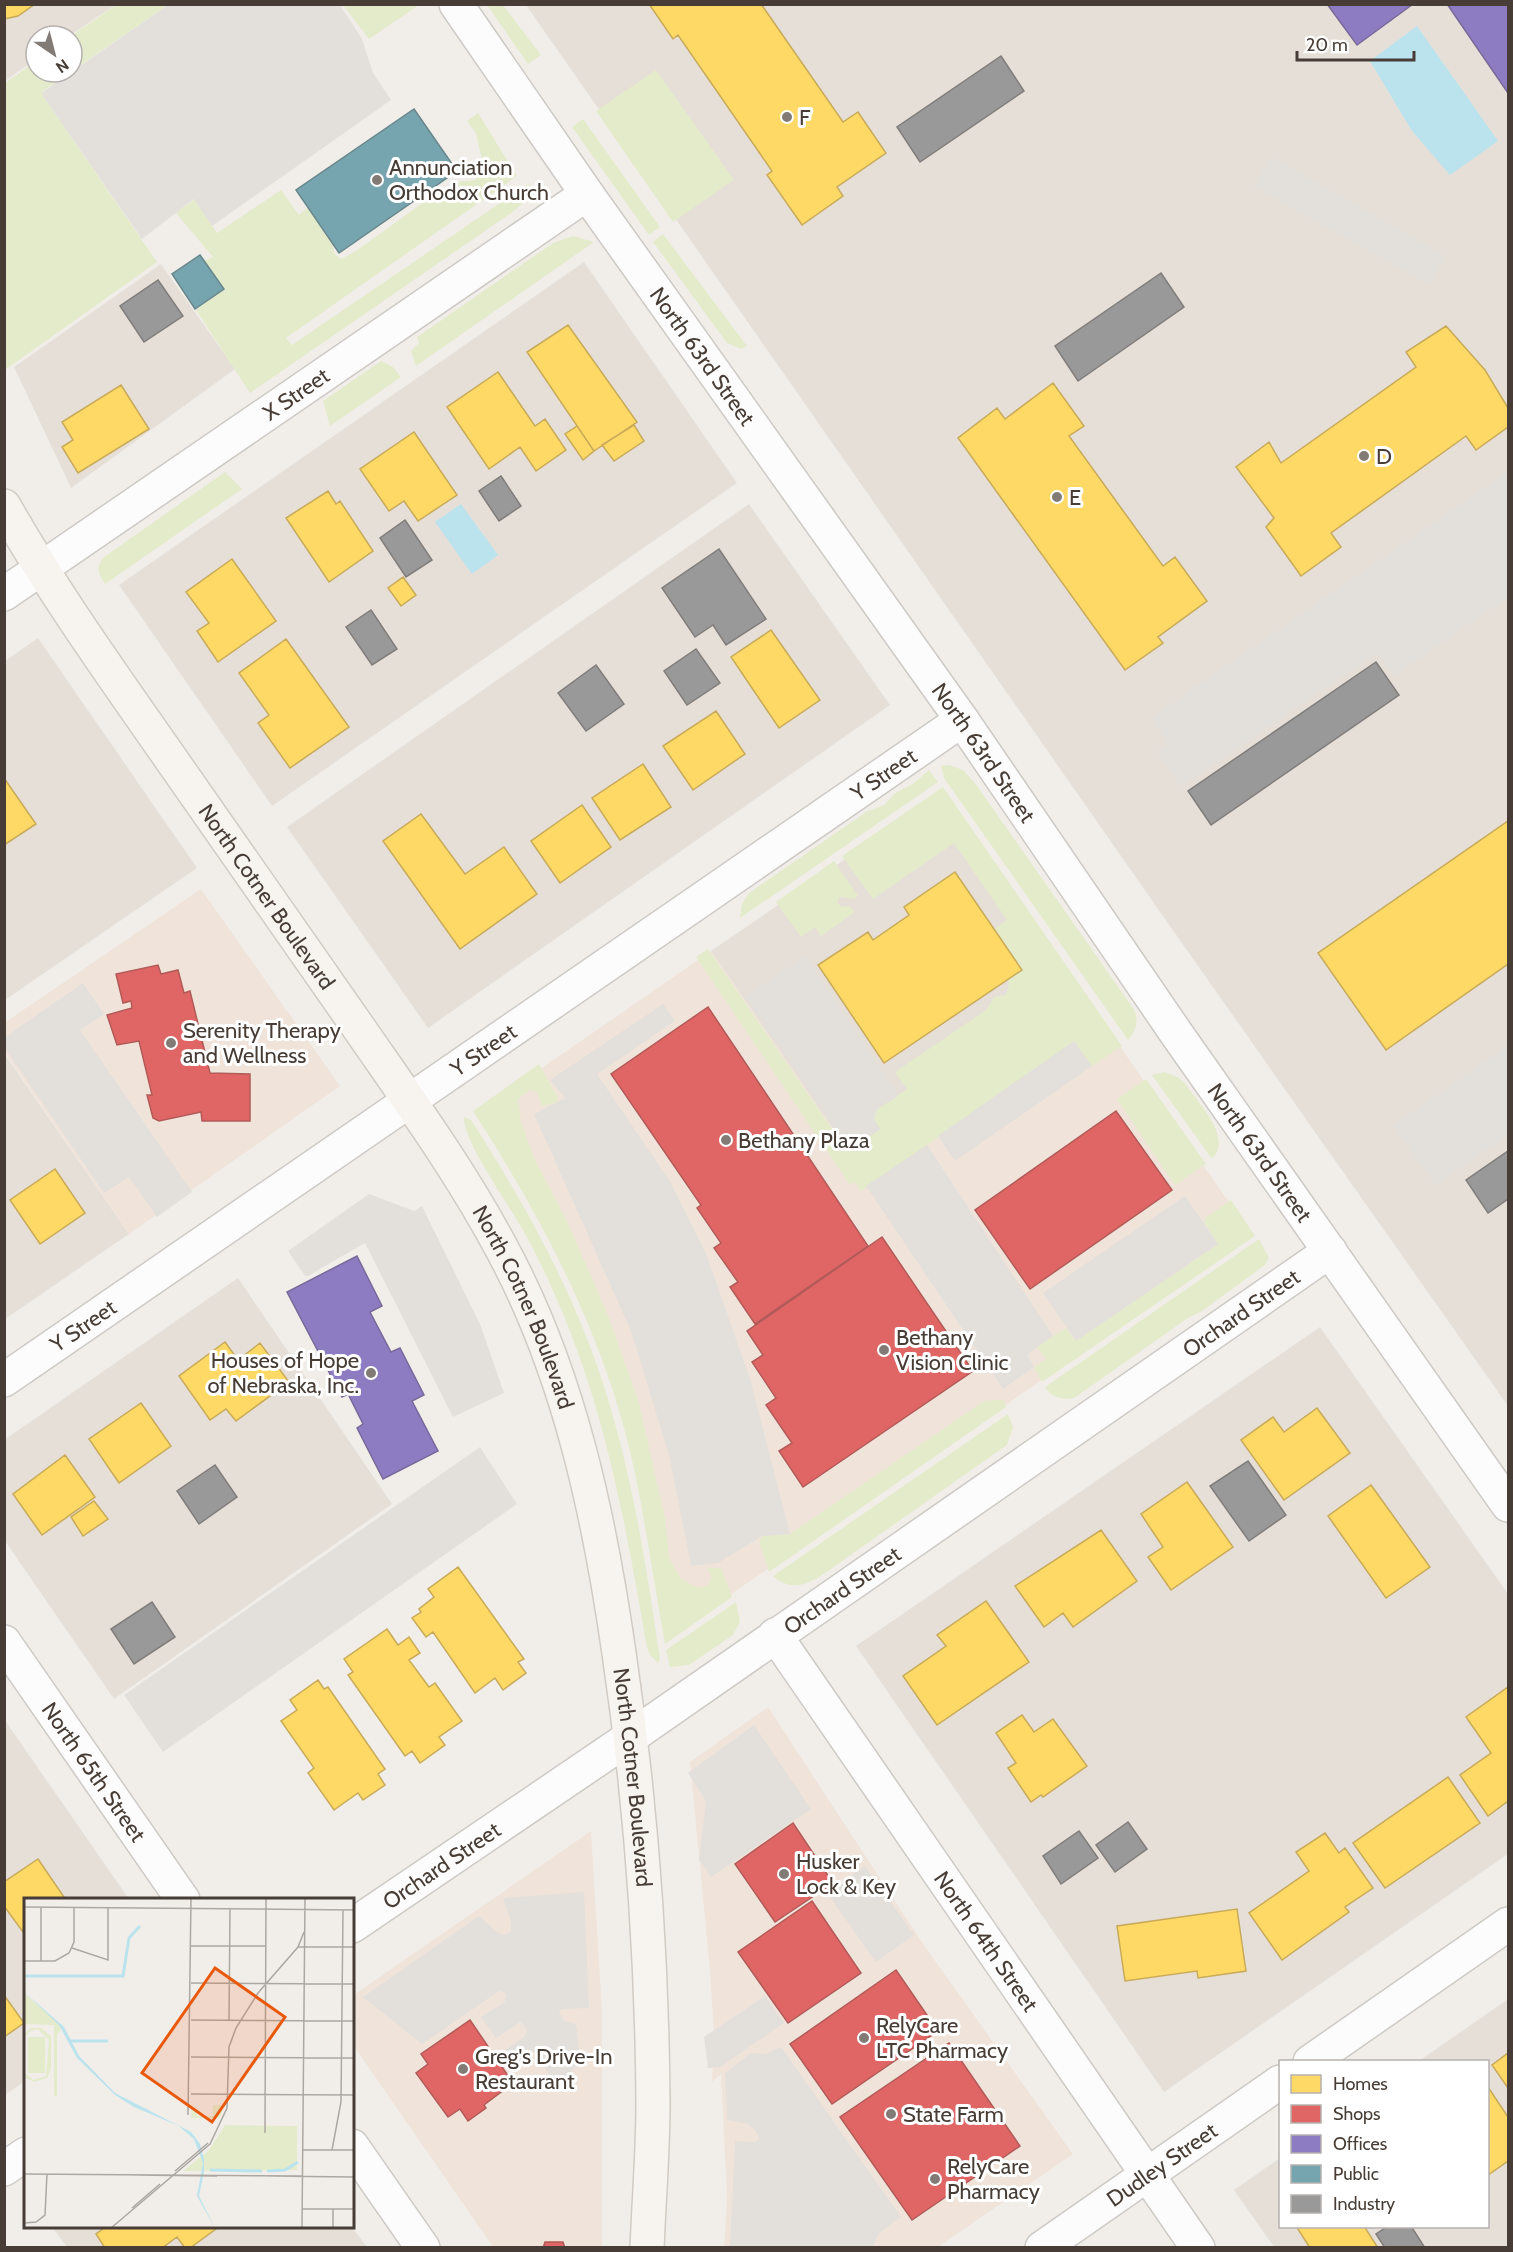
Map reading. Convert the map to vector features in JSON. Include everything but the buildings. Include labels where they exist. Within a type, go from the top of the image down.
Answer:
[{"type":"main road","name":"North Cotner Boulevard","points":[[4,506],[68,610],[410,1101],[471,1193],[504,1251],[533,1312],[558,1374],[576,1438],[599,1538],[612,1602],[632,1736],[643,1872],[652,2036],[653,2108],[647,2247]]},
{"type":"street","name":"North 63rd Street","points":[[456,4],[587,194],[962,720],[1176,1033],[1509,1505]]},
{"type":"street","name":"X Street","points":[[4,594],[587,194]]},
{"type":"street","name":"Y Street","points":[[4,1380],[962,720]]},
{"type":"street","name":"Orchard Street","points":[[354,1925],[632,1736],[1330,1251]]},
{"type":"street","name":"North 64th Street","points":[[775,1635],[1198,2247]]},
{"type":"street","name":"North 65th Street","points":[[4,1642],[182,1898]]},
{"type":"street","points":[[1311,2060],[1509,1924]]},
{"type":"street","name":"Dudley Street","points":[[1042,2247],[1279,2083]]},
{"type":"street","points":[[354,2149],[423,2247]]},
{"type":"street","points":[[4,2169],[24,2155]]},
{"type":"shaded area","points":[[5,5],[115,5],[84,26],[84,24],[24,24],[24,68],[5,81]]},
{"type":"shaded area","points":[[168,5],[340,5],[362,39],[373,73],[391,100],[212,226],[194,199],[142,239],[43,96],[43,92],[54,84],[84,84],[84,63]]},
{"type":"shaded area","points":[[526,5],[1508,5],[1508,1406],[1172,929]]},
{"type":"shaded area","points":[[1272,157],[1445,256],[1429,284],[1254,186]]},
{"type":"shaded area","points":[[584,262],[737,483],[272,806],[119,585]]},
{"type":"shaded area","points":[[161,264],[235,369],[71,488],[14,367]]},
{"type":"shaded area","points":[[1508,472],[1508,597],[1394,675],[1377,652],[1181,786],[1157,751],[1168,743],[1152,717]]},
{"type":"shaded area","points":[[749,504],[890,705],[428,1028],[287,827]]},
{"type":"shaded area","points":[[38,638],[197,868],[5,1000],[5,661]]},
{"type":"shaded area","points":[[942,793],[1098,1015],[866,1177],[711,951]]},
{"type":"shaded area","points":[[201,889],[340,1086],[129,1234],[5,1053],[4,1023]]},
{"type":"shaded area","points":[[711,951],[866,1177],[1098,1015],[1252,1235],[675,1633],[656,1527],[587,1300],[481,1110]]},
{"type":"shaded area","points":[[805,956],[898,1096],[876,1110],[874,1120],[880,1129],[851,1150],[746,997]]},
{"type":"shaded area","points":[[83,983],[104,1014],[80,1030],[192,1192],[157,1217],[129,1177],[104,1193],[5,1048],[5,1037]]},
{"type":"shaded area","points":[[663,1004],[675,1021],[597,1074],[669,1180],[707,1256],[751,1382],[790,1534],[762,1536],[718,1563],[691,1566],[669,1455],[631,1331],[534,1114],[565,1098],[550,1080]]},
{"type":"shaded area","points":[[1074,1041],[1092,1066],[955,1161],[938,1136]]},
{"type":"shaded area","points":[[1508,1046],[1508,1134],[1435,1185],[1394,1125]]},
{"type":"shaded area","points":[[4,1053],[129,1234],[5,1319],[4,1319]]},
{"type":"shaded area","points":[[927,1145],[1053,1336],[1030,1352],[1028,1356],[1034,1367],[1003,1389],[866,1186]]},
{"type":"shaded area","points":[[369,1194],[414,1211],[422,1206],[480,1324],[504,1393],[453,1417],[365,1243],[306,1277],[288,1251]]},
{"type":"shaded area","points":[[1185,1196],[1218,1244],[1076,1341],[1043,1293]]},
{"type":"shaded area","points":[[238,1278],[392,1504],[114,1699],[5,1541],[4,1440]]},
{"type":"shaded area","points":[[1320,1327],[1508,1594],[1508,1854],[1164,2092],[856,1646]]},
{"type":"shaded area","points":[[480,1447],[517,1504],[163,1752],[124,1695]]},
{"type":"shaded area","points":[[768,1707],[921,1941],[1073,2154],[938,2247],[724,2247],[727,2198],[721,2074],[712,2082],[714,2036],[710,1971],[690,1762]]},
{"type":"shaded area","points":[[4,1719],[128,1898],[24,1898],[24,2082],[5,2095]]},
{"type":"shaded area","points":[[754,1725],[811,1809],[711,1877],[699,1860],[706,1801],[688,1773]]},
{"type":"shaded area","points":[[591,1831],[602,2011],[602,2247],[493,2247],[354,2046],[354,1995]]},
{"type":"shaded area","points":[[865,1866],[914,1935],[876,1962],[827,1893]]},
{"type":"shaded area","points":[[584,1892],[589,2008],[561,2009],[559,2012],[564,2021],[576,2024],[580,2058],[559,2092],[536,2053],[533,2052],[515,2066],[504,2051],[524,2037],[527,2032],[523,2024],[520,2022],[496,2038],[481,2017],[505,2002],[506,1994],[503,1992],[499,1991],[422,2044],[363,1997],[479,1916],[498,1933],[505,1935],[511,1931],[511,1921],[503,1898]]},
{"type":"shaded area","points":[[765,1996],[784,2023],[720,2067],[708,2068],[704,2037]]},
{"type":"shaded area","points":[[1508,1999],[1508,2247],[1274,2247],[1234,2190],[1279,2159],[1279,2228],[1489,2228],[1489,2060],[1420,2060]]},
{"type":"shaded area","points":[[781,2047],[901,2217],[879,2233],[873,2247],[730,2247],[735,2141],[754,2142],[759,2139],[756,2131],[748,2124],[727,2120],[725,2073],[751,2053],[766,2054]]},
{"type":"shaded area","points":[[53,2228],[353,2228],[367,2247],[67,2247]]},
{"type":"green space","points":[[116,5],[168,5],[84,63],[84,27]]},
{"type":"green space","points":[[343,5],[419,5],[369,39]]},
{"type":"green space","points":[[487,5],[503,5],[541,55],[528,64]]},
{"type":"green space","points":[[24,70],[24,84],[53,84],[43,91],[43,96],[157,262],[5,370],[5,83]]},
{"type":"green space","points":[[656,70],[734,180],[673,222],[596,111]]},
{"type":"green space","points":[[478,113],[517,176],[286,338],[292,345],[528,184],[536,192],[514,211],[250,393],[196,310],[223,289],[205,261],[213,257],[176,213],[195,199],[217,233],[281,190],[299,215],[308,207],[333,244],[334,254],[341,259],[356,251],[439,191],[457,182],[474,180],[479,176],[483,165],[476,133],[467,121]]},
{"type":"green space","points":[[583,119],[660,227],[649,235],[572,127]]},
{"type":"green space","points":[[663,234],[747,346],[741,349],[727,343],[653,242]]},
{"type":"green space","points":[[573,236],[594,242],[416,366],[411,351],[419,343],[417,337],[553,243]]},
{"type":"green space","points":[[381,361],[393,367],[401,377],[330,426],[323,401]]},
{"type":"green space","points":[[225,472],[242,489],[105,584],[98,570],[104,557]]},
{"type":"green space","points":[[949,765],[963,770],[975,783],[1133,1008],[1136,1025],[1128,1040],[944,778],[941,766]]},
{"type":"green space","points":[[929,770],[938,782],[740,918],[742,904],[749,893],[866,812],[884,805],[894,794],[914,783]]},
{"type":"green space","points":[[943,787],[1122,1046],[1092,1066],[1074,1042],[861,1191],[855,1182],[850,1185],[696,957],[708,949],[848,1152],[880,1129],[874,1120],[876,1110],[907,1089],[895,1072],[986,1010],[994,997],[1006,995],[1009,984],[994,929],[1007,920],[954,843],[873,899],[842,856]]},
{"type":"green space","points":[[834,861],[858,896],[854,899],[840,897],[837,902],[841,907],[849,906],[855,912],[821,936],[815,927],[801,937],[776,902]]},
{"type":"green space","points":[[539,1064],[558,1102],[542,1106],[537,1092],[529,1090],[518,1099],[521,1122],[534,1158],[567,1221],[607,1313],[639,1403],[665,1519],[669,1558],[681,1579],[698,1588],[709,1585],[711,1575],[707,1568],[721,1568],[732,1597],[665,1644],[636,1478],[609,1380],[592,1333],[550,1242],[473,1111]]},
{"type":"green space","points":[[1164,1072],[1184,1082],[1211,1120],[1219,1140],[1218,1150],[1212,1159],[1152,1075]]},
{"type":"green space","points":[[1146,1079],[1206,1164],[1175,1185],[1117,1099]]},
{"type":"green space","points":[[464,1117],[471,1120],[534,1225],[562,1280],[600,1375],[613,1415],[632,1495],[654,1618],[660,1659],[658,1663],[647,1648],[627,1539],[604,1435],[571,1333],[524,1232],[471,1142]]},
{"type":"green space","points":[[1231,1200],[1255,1236],[1042,1382],[1034,1367],[1046,1359],[1037,1347],[1066,1328],[1076,1341],[1218,1244],[1205,1224],[1205,1218]]},
{"type":"green space","points":[[1259,1239],[1269,1258],[1265,1265],[1202,1311],[1188,1318],[1074,1398],[1058,1397],[1051,1394],[1045,1387]]},
{"type":"green space","points":[[1004,1400],[1006,1407],[769,1572],[759,1541],[762,1536],[790,1534],[984,1401]]},
{"type":"green space","points":[[1008,1414],[1013,1427],[1007,1445],[825,1573],[812,1581],[799,1585],[786,1584],[773,1576]]},
{"type":"green space","points":[[736,1602],[740,1622],[733,1635],[689,1665],[670,1667],[666,1650]]},
{"type":"water","points":[[1417,26],[1498,141],[1450,175],[1412,131],[1370,61]]},
{"type":"water","points":[[461,504],[498,555],[472,574],[435,522]]},
{"type":"place","name":"F","points":[[787,117]]},
{"type":"place","name":"Annunciation Orthodox Church","points":[[377,180]]},
{"type":"place","name":"D","points":[[1364,456]]},
{"type":"place","name":"E","points":[[1057,497]]},
{"type":"place","name":"Serenity Therapy and Wellness","points":[[171,1043]]},
{"type":"place","name":"Bethany Plaza","points":[[726,1140]]},
{"type":"place","name":"Bethany Vision Clinic","points":[[884,1350]]},
{"type":"place","name":"Houses of Hope of Nebraska, Inc.","points":[[371,1373]]},
{"type":"place","name":"Husker Lock & Key","points":[[784,1874]]},
{"type":"place","name":"RelyCare LTC Pharmacy","points":[[864,2038]]},
{"type":"place","name":"Greg's Drive-In Restaurant","points":[[463,2069]]},
{"type":"place","name":"State Farm","points":[[891,2114]]},
{"type":"place","name":"RelyCare Pharmacy","points":[[935,2179]]}]
